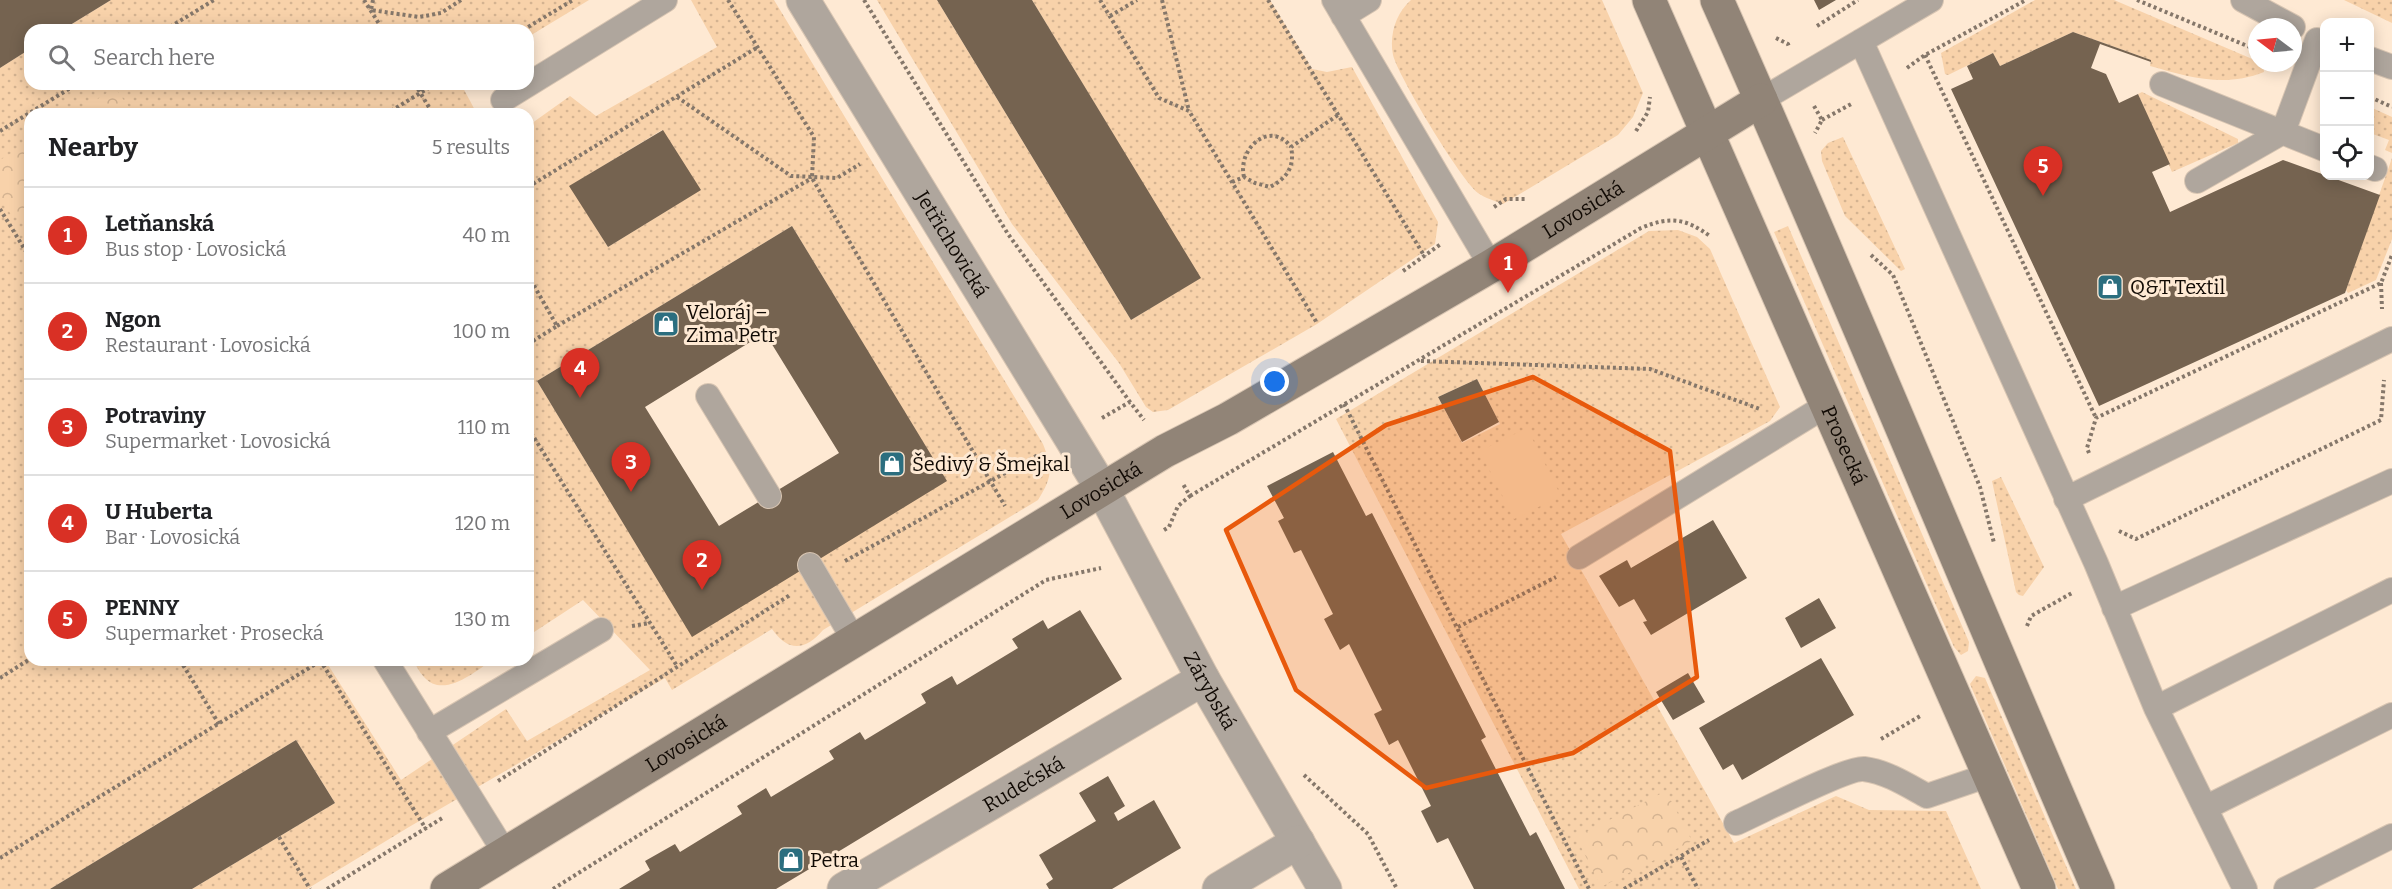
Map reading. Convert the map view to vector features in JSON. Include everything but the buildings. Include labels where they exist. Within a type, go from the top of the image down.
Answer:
[{"type":"main road","name":"Prosecká","points":[[1650,0],[2039,889]]},
{"type":"main road","points":[[1717,0],[1955,549],[1994,649],[2098,889]]},
{"type":"main road","name":"Lovosická","points":[[447,889],[1165,450],[1228,419],[1491,266],[1761,100]]},
{"type":"street","name":"Jetřichovická","points":[[802,0],[1102,489]]},
{"type":"street","name":"Zárybská","points":[[1102,489],[1203,679],[1325,889]]},
{"type":"street","name":"Rudečská","points":[[844,889],[1203,679]]},
{"type":"street","points":[[1219,889],[1298,842]]},
{"type":"lane","points":[[534,81],[665,0]]},
{"type":"lane","points":[[1369,0],[1339,8],[1491,266]]},
{"type":"lane","points":[[1761,100],[1931,0]]},
{"type":"lane","points":[[2243,0],[2276,18]]},
{"type":"lane","points":[[2302,32],[2320,40]]},
{"type":"lane","points":[[1861,41],[2066,499],[2156,708],[2245,889]]},
{"type":"lane","points":[[2197,181],[2283,132],[2320,43]]},
{"type":"lane","points":[[2374,60],[2392,67]]},
{"type":"lane","points":[[2162,84],[2320,147]]},
{"type":"lane","points":[[503,100],[519,90]]},
{"type":"lane","points":[[2066,499],[2099,485],[2388,341]]},
{"type":"lane","points":[[708,396],[769,496]]},
{"type":"lane","points":[[1579,557],[1827,405]]},
{"type":"lane","points":[[2114,608],[2392,481]]},
{"type":"lane","points":[[810,565],[854,640]]},
{"type":"lane","points":[[2156,708],[2392,590]]},
{"type":"lane","points":[[429,732],[601,630]]},
{"type":"lane","points":[[389,666],[505,854]]},
{"type":"lane","points":[[2205,808],[2392,715]]},
{"type":"lane","points":[[1736,824],[1861,768],[1885,773],[1927,796],[1989,776]]},
{"type":"lane","points":[[2286,889],[2392,837]]},
{"type":"path","points":[[175,24],[214,0]]},
{"type":"path","points":[[364,0],[379,24]]},
{"type":"path","points":[[371,10],[373,0]]},
{"type":"path","points":[[371,10],[418,17],[441,13],[460,0]]},
{"type":"path","points":[[533,24],[573,0]]},
{"type":"path","points":[[728,0],[814,136],[812,178],[1046,580]]},
{"type":"path","points":[[864,0],[1008,234],[1130,402]]},
{"type":"path","points":[[1100,0],[1159,98],[1189,111]]},
{"type":"path","points":[[1110,16],[1137,0]]},
{"type":"path","points":[[1162,0],[1189,111],[1317,324]]},
{"type":"path","points":[[1268,0],[1425,257]]},
{"type":"path","points":[[1808,31],[1858,0]]},
{"type":"path","points":[[1814,135],[1822,120],[1882,88],[1925,55],[2026,0]]},
{"type":"path","points":[[2137,0],[2248,46]]},
{"type":"path","points":[[1788,44],[1798,37]]},
{"type":"path","points":[[534,183],[758,47]]},
{"type":"path","points":[[1925,55],[2096,418],[2087,448],[2099,485]]},
{"type":"path","points":[[1799,78],[1822,120]]},
{"type":"path","points":[[37,108],[66,90]]},
{"type":"path","points":[[418,90],[429,108]]},
{"type":"path","points":[[396,108],[425,90]]},
{"type":"path","points":[[677,96],[791,176],[837,178],[892,146]]},
{"type":"path","points":[[2374,99],[2392,107]]},
{"type":"path","points":[[1291,147],[1338,115]]},
{"type":"path","points":[[0,131],[24,116]]},
{"type":"path","points":[[1275,136],[1285,140],[1291,147],[1293,158],[1288,174],[1281,181],[1270,187],[1244,177],[1242,170],[1244,161],[1249,149],[1256,142],[1264,137],[1275,136]]},
{"type":"path","points":[[1232,182],[1244,177]]},
{"type":"path","points":[[534,340],[812,178]]},
{"type":"path","points":[[0,209],[24,248]]},
{"type":"path","points":[[1190,496],[1641,228],[1668,220]]},
{"type":"path","points":[[1869,253],[1893,275],[1980,486],[1995,550]]},
{"type":"path","points":[[2118,531],[2136,539],[2381,420],[2388,341],[2381,283],[2392,255]]},
{"type":"path","points":[[2096,418],[2381,283]]},
{"type":"path","points":[[534,286],[557,326]]},
{"type":"path","points":[[1420,361],[1650,369],[1797,423]]},
{"type":"path","points":[[1344,404],[1589,889]]},
{"type":"path","points":[[534,438],[676,666]]},
{"type":"path","points":[[1169,527],[1169,537]]},
{"type":"path","points":[[1458,627],[1555,578],[1579,557]]},
{"type":"path","points":[[327,889],[426,829],[789,595]]},
{"type":"path","points":[[0,678],[24,663]]},
{"type":"path","points":[[184,666],[219,724]]},
{"type":"path","points":[[0,858],[311,666]]},
{"type":"path","points":[[325,666],[426,829]]},
{"type":"path","points":[[1900,728],[1926,713]]},
{"type":"path","points":[[1301,772],[1368,834],[1397,889]]},
{"type":"path","points":[[279,837],[310,889]]},
{"type":"path","points":[[1681,857],[1698,889]]},
{"type":"highlighted area","points":[[1533,377],[1670,451],[1697,677],[1573,753],[1426,788],[1296,690],[1226,530],[1386,425]]},
{"type":"green space","points":[[111,0],[589,0],[534,33],[534,24],[72,24]]},
{"type":"green space","points":[[691,0],[774,0],[1043,444],[1050,473],[1038,500],[823,630],[810,642],[797,646],[790,645],[778,637],[772,629],[672,690],[665,678],[307,889],[192,889],[335,803],[296,740],[50,889],[0,889],[0,68],[24,53],[24,90],[464,90],[474,108],[24,108],[24,666],[329,666],[401,780],[506,709],[527,741],[650,670],[583,600],[534,632],[534,122],[570,96],[596,116],[717,47]],"holes":[[[662,130],[700,190],[608,247],[570,186]],[[792,226],[946,481],[692,636],[537,381]]]},
{"type":"green space","points":[[877,0],[937,0],[1131,320],[1200,278],[1032,0],[1270,0],[1312,69],[1327,72],[1352,67],[1438,222],[1435,244],[1317,324],[1168,410],[1153,412],[1146,407],[1119,363],[1012,224]]},
{"type":"green space","points":[[1411,0],[1602,0],[1643,93],[1633,117],[1618,135],[1503,204],[1478,193],[1445,149],[1406,84],[1393,55],[1392,40],[1395,25],[1401,11]]},
{"type":"green space","points":[[2035,0],[2114,0],[2248,57],[2248,72],[2264,72],[2249,77],[2221,80],[2193,77],[2150,66],[2151,60],[2073,32],[2000,66],[1993,53],[1948,75],[1945,74],[1941,53]]},
{"type":"green space","points":[[2344,0],[2392,0],[2392,23]]},
{"type":"green space","points":[[112,90],[116,90],[130,108],[83,108]]},
{"type":"green space","points":[[2142,92],[2238,139],[2238,143],[2172,172],[2138,94]]},
{"type":"green space","points":[[2374,109],[2392,117],[2392,153],[2385,150],[2389,140],[2374,134]]},
{"type":"green space","points":[[1843,137],[1905,269],[1901,271],[1845,216],[1822,161],[1821,151],[1828,143]]},
{"type":"green space","points":[[24,146],[24,219],[12,216],[0,198],[0,160]]},
{"type":"green space","points":[[2392,158],[2392,239],[2376,280],[2348,293],[2346,290]]},
{"type":"green space","points":[[1788,226],[1969,642],[1968,651],[1961,655],[1954,647],[1774,232]]},
{"type":"green space","points":[[1678,230],[1697,237],[1710,249],[1780,407],[1770,421],[1561,534],[1734,843],[1836,796],[1869,810],[1946,811],[1981,889],[1579,889],[1336,419],[1649,231]],"holes":[[[1477,379],[1500,424],[1462,443],[1438,397]]]},
{"type":"green space","points":[[1527,428],[1561,496],[1514,519],[1480,451]]},
{"type":"green space","points":[[2001,477],[2044,567],[2023,596],[2016,592],[1992,481]]},
{"type":"green space","points":[[416,666],[484,666],[459,681],[440,685],[432,683]]},
{"type":"green space","points":[[1976,676],[1985,678],[2076,889],[2058,889],[1970,684]]},
{"type":"green space","points":[[1666,791],[1692,841],[1601,887],[1576,837]]},
{"type":"place","name":"PENNY","points":[[2043,196]]},
{"type":"place","name":"Q&T Textil","points":[[2110,287]]},
{"type":"place","name":"Letňanská","points":[[1508,293]]},
{"type":"place","name":"Veloráj – Zima Petr","points":[[666,324]]},
{"type":"place","name":"U Huberta","points":[[580,398]]},
{"type":"place","name":"Šedivý & Šmejkal","points":[[892,464]]},
{"type":"place","name":"Potraviny","points":[[631,492]]},
{"type":"place","name":"Ngon","points":[[702,590]]},
{"type":"place","name":"Petra","points":[[791,860]]}]
